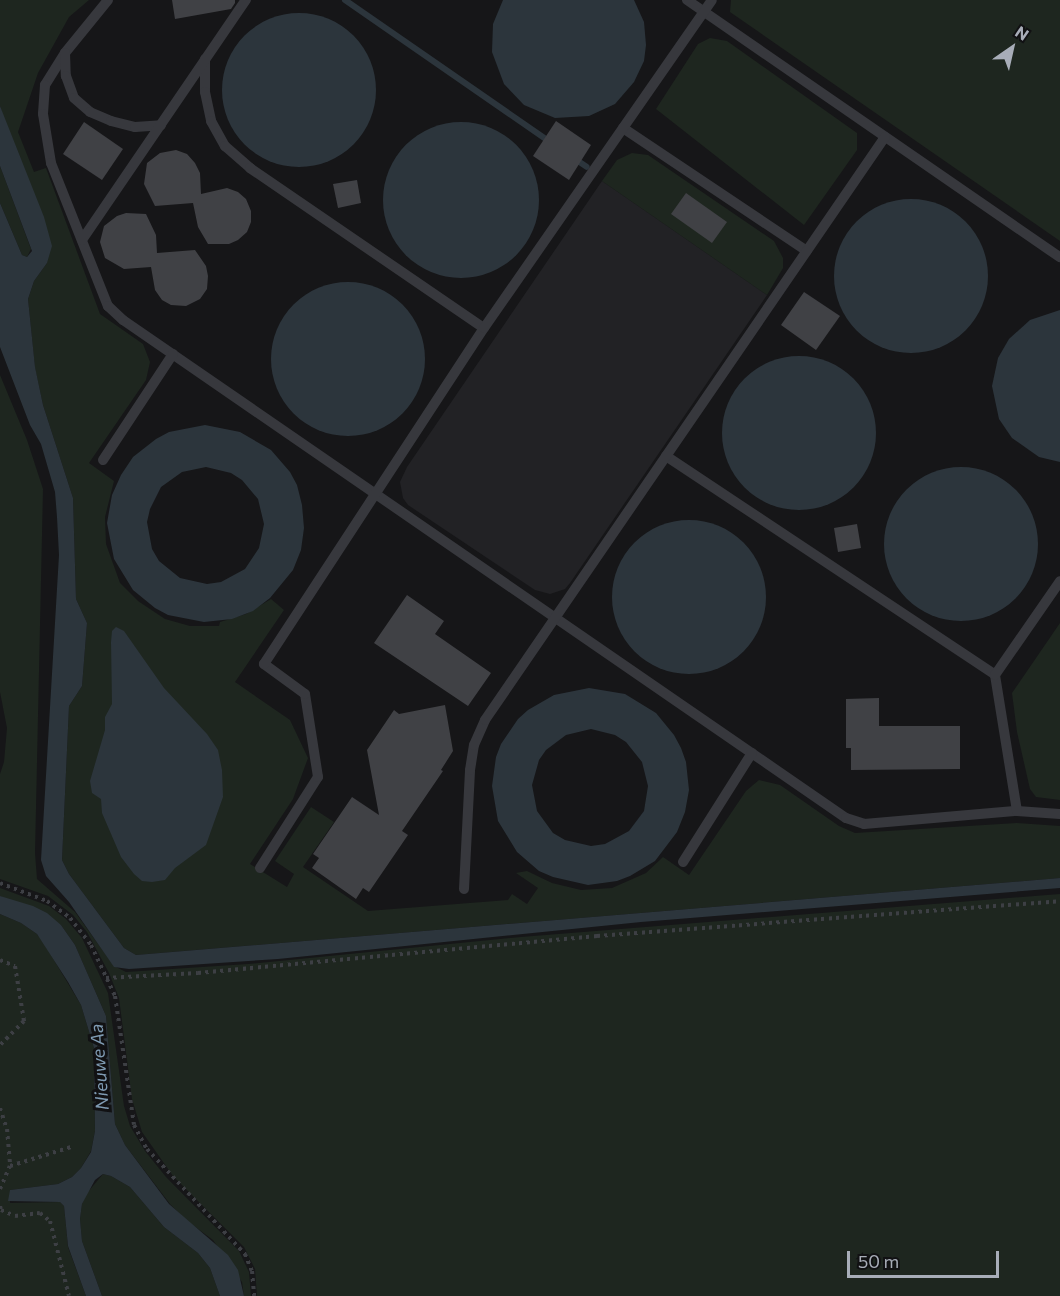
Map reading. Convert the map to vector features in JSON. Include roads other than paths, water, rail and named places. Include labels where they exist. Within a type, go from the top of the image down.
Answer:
[{"type":"lane","points":[[108,0],[65,53],[45,85],[43,114],[51,163],[108,306],[123,320],[846,818],[864,824],[1017,811],[1060,814]]},
{"type":"lane","points":[[82,240],[246,0]]},
{"type":"lane","points":[[687,0],[1060,257]]},
{"type":"lane","points":[[260,868],[318,777],[305,694],[264,664],[483,328],[712,0]]},
{"type":"lane","points":[[65,53],[66,76],[74,98],[90,112],[111,121],[135,127],[161,125]]},
{"type":"lane","points":[[205,59],[205,92],[211,121],[225,146],[250,168],[483,328]]},
{"type":"lane","points":[[623,128],[807,250]]},
{"type":"lane","points":[[464,889],[474,745],[485,720],[885,137]]},
{"type":"lane","points":[[103,460],[173,354]]},
{"type":"lane","points":[[666,456],[995,675]]},
{"type":"lane","points":[[1017,811],[995,675],[1060,581]]},
{"type":"lane","points":[[683,862],[752,753]]},
{"type":"water","points":[[503,0],[634,0],[644,22],[646,45],[644,61],[634,82],[615,104],[589,116],[555,118],[524,105],[504,84],[492,52],[493,24]]},
{"type":"water","points":[[299,13],[314,14],[328,19],[354,35],[370,61],[375,75],[375,105],[370,119],[354,145],[328,161],[314,166],[299,167],[284,166],[270,161],[244,145],[228,119],[223,105],[222,90],[223,75],[228,61],[244,35],[270,19],[284,14]]},
{"type":"water","points":[[0,106],[44,217],[52,246],[47,263],[34,281],[28,299],[35,367],[43,405],[73,498],[76,599],[87,623],[82,686],[69,706],[62,860],[69,874],[124,948],[136,955],[1060,878],[1060,888],[641,922],[278,959],[129,969],[114,967],[69,902],[46,876],[41,860],[59,555],[57,517],[55,492],[41,444],[30,425],[0,347],[0,203],[22,255],[27,257],[32,251],[0,166]]},
{"type":"water","points":[[461,122],[491,128],[516,145],[533,170],[539,200],[533,230],[516,255],[491,272],[461,278],[431,272],[406,255],[389,230],[383,200],[389,170],[406,145],[431,128]]},
{"type":"water","points":[[911,199],[926,200],[941,205],[966,221],[982,246],[987,261],[987,291],[982,306],[966,331],[941,347],[926,352],[911,353],[896,352],[881,347],[856,331],[840,306],[835,291],[834,276],[835,261],[840,246],[856,221],[881,205],[896,200]]},
{"type":"water","points":[[348,282],[377,288],[391,295],[402,305],[412,316],[419,330],[425,359],[419,388],[412,402],[402,413],[391,423],[377,430],[348,436],[319,430],[305,423],[294,413],[284,402],[277,388],[271,359],[277,330],[284,316],[294,305],[305,295],[319,288]]},
{"type":"water","points":[[1060,310],[1060,462],[1039,457],[1012,438],[999,419],[992,386],[998,358],[1009,339],[1030,320]]},
{"type":"water","points":[[799,356],[828,362],[842,369],[853,379],[863,390],[870,404],[876,433],[870,462],[863,476],[853,487],[842,497],[828,504],[799,510],[770,504],[756,497],[745,487],[735,476],[728,462],[722,433],[728,404],[735,390],[745,379],[756,369],[770,362]]},
{"type":"water","points":[[205,425],[240,432],[271,450],[290,472],[297,485],[304,528],[301,550],[293,570],[270,598],[253,611],[232,619],[204,622],[168,615],[155,608],[133,590],[114,559],[107,523],[112,495],[133,457],[169,432]],"holes":[[[206,467],[231,473],[242,480],[258,499],[264,524],[259,548],[245,569],[221,582],[207,584],[180,578],[159,561],[152,549],[147,522],[150,509],[161,487],[182,472]]]},
{"type":"water","points":[[961,467],[990,473],[1004,480],[1015,490],[1025,501],[1032,515],[1038,544],[1032,573],[1025,587],[1015,598],[1004,608],[990,615],[961,621],[932,615],[918,608],[907,598],[897,587],[890,573],[884,544],[890,515],[897,501],[907,490],[918,480],[932,473]]},
{"type":"water","points":[[689,520],[718,526],[732,533],[743,543],[753,554],[760,568],[766,597],[760,626],[753,640],[743,651],[732,661],[718,668],[689,674],[660,668],[646,661],[635,651],[625,640],[618,626],[612,597],[618,568],[625,554],[635,543],[646,533],[660,526]]},
{"type":"water","points":[[116,627],[124,631],[164,688],[207,734],[218,750],[222,770],[223,797],[206,845],[175,868],[165,880],[142,881],[134,874],[121,857],[102,813],[101,799],[92,793],[90,781],[105,730],[105,717],[112,704],[111,642],[112,631]]},
{"type":"water","points":[[589,688],[625,694],[656,713],[674,735],[686,762],[689,790],[685,812],[677,832],[655,861],[617,881],[588,885],[553,877],[539,871],[517,852],[498,821],[492,786],[496,757],[501,744],[518,719],[528,710],[554,695]],"holes":[[[591,729],[615,735],[626,742],[642,762],[648,786],[644,811],[629,831],[605,844],[591,846],[565,840],[553,833],[537,811],[532,785],[539,760],[546,750],[566,735]]]},
{"type":"water","name":"Nieuwe Aa","points":[[0,896],[33,906],[47,913],[61,925],[75,945],[106,1016],[115,1124],[125,1145],[169,1204],[228,1255],[238,1270],[244,1296],[220,1296],[210,1268],[198,1253],[164,1227],[130,1187],[111,1176],[103,1174],[95,1180],[82,1204],[80,1219],[82,1241],[102,1296],[86,1296],[68,1246],[64,1206],[60,1202],[8,1201],[10,1190],[58,1184],[72,1177],[91,1152],[95,1131],[94,1048],[81,1005],[68,982],[37,934],[21,923],[0,914]]},
{"type":"waterway","points":[[345,0],[550,142]]},
{"type":"waterway","points":[[575,159],[587,167]]}]
